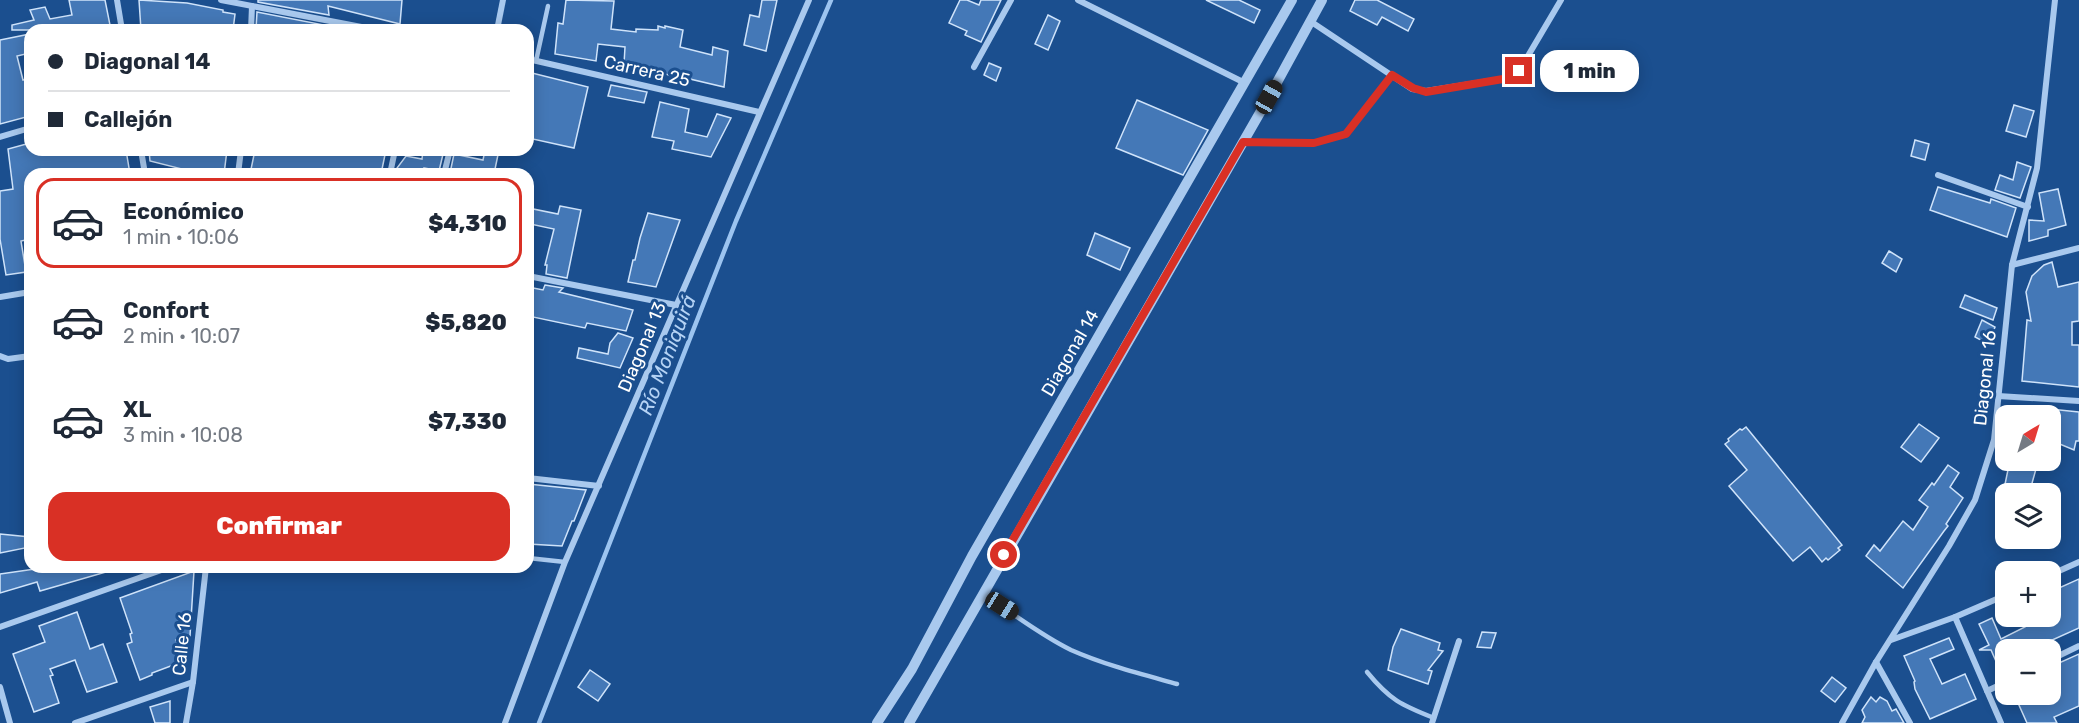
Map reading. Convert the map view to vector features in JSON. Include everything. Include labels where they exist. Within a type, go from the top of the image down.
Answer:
[{"type":"street","points":[[117,0],[121,24]]},
{"type":"street","points":[[221,0],[346,24]]},
{"type":"street","points":[[498,24],[503,0]]},
{"type":"street","name":"Diagonal 13","points":[[505,723],[565,562],[809,0]]},
{"type":"street","points":[[974,67],[1011,0]]},
{"type":"street","points":[[1078,0],[1246,83]]},
{"type":"street","name":"Diagonal 14","points":[[877,723],[912,669],[972,556],[1292,0]]},
{"type":"street","points":[[909,723],[1243,142],[1322,0]]},
{"type":"street","points":[[1310,21],[1413,88],[1426,92],[1509,78],[1519,71],[1561,0]]},
{"type":"street","name":"Diagonal 16","points":[[1842,723],[1876,662],[1949,546],[1975,500],[1994,440],[2012,266],[2037,168],[2055,0]]},
{"type":"street","points":[[250,24],[252,6]]},
{"type":"street","name":"Carrera 25","points":[[536,61],[759,112]]},
{"type":"street","points":[[1243,142],[1314,143],[1346,134],[1392,75]]},
{"type":"street","points":[[0,137],[24,130]]},
{"type":"street","points":[[1938,175],[2028,207]]},
{"type":"street","points":[[2012,266],[2079,248]]},
{"type":"street","points":[[534,277],[676,305]]},
{"type":"street","points":[[0,297],[24,293]]},
{"type":"street","points":[[0,356],[9,359],[24,357]]},
{"type":"street","points":[[1998,396],[2079,401]]},
{"type":"street","points":[[534,479],[599,486]]},
{"type":"street","points":[[2061,570],[2079,562]]},
{"type":"street","points":[[0,627],[153,573]]},
{"type":"street","name":"Calle 16","points":[[186,723],[194,682],[205,573]]},
{"type":"street","points":[[1891,640],[1995,600]]},
{"type":"street","points":[[1955,617],[2001,723]]},
{"type":"street","points":[[1433,720],[1459,641]]},
{"type":"street","points":[[2061,655],[2079,646]]},
{"type":"street","points":[[1876,662],[1910,723]]},
{"type":"street","points":[[75,723],[194,682]]},
{"type":"street","points":[[0,687],[10,723]]},
{"type":"street","points":[[1987,691],[1995,687]]},
{"type":"street","name":"Diagonal 13","points":[[511,708],[511,723]]},
{"type":"lane","points":[[536,61],[548,6]]},
{"type":"lane","points":[[534,559],[565,562]]},
{"type":"lane","points":[[982,594],[1048,638],[1070,649],[1103,663],[1177,684]]},
{"type":"lane","points":[[1367,672],[1392,699],[1433,720]]},
{"type":"building","points":[[69,0],[105,0],[110,24],[24,24],[24,30],[12,30],[12,25],[34,20],[30,10],[45,7],[50,19],[72,15]]},
{"type":"building","points":[[139,0],[187,3],[235,14],[234,24],[141,24]]},
{"type":"building","points":[[258,0],[402,0],[400,24],[328,6],[329,15],[258,2]]},
{"type":"building","points":[[566,0],[614,1],[611,29],[636,32],[636,29],[658,30],[658,26],[665,28],[665,26],[683,30],[680,47],[712,55],[713,47],[728,51],[724,87],[677,76],[677,78],[660,72],[660,69],[624,64],[625,47],[598,44],[596,61],[555,54],[558,23],[563,24]]},
{"type":"building","points":[[762,0],[777,0],[766,51],[744,45],[750,15],[759,17]]},
{"type":"building","points":[[960,0],[979,5],[981,0],[1001,0],[981,42],[965,35],[967,31],[949,23]]},
{"type":"building","points":[[1206,0],[1239,0],[1260,10],[1254,23]]},
{"type":"building","points":[[1355,0],[1377,0],[1414,19],[1408,31],[1382,17],[1377,25],[1350,11]]},
{"type":"building","points":[[257,12],[319,24],[256,24]]},
{"type":"building","points":[[1048,15],[1060,21],[1048,50],[1035,44]]},
{"type":"building","points":[[24,35],[24,54],[17,56],[24,80],[24,118],[0,124],[0,40]]},
{"type":"building","points":[[989,63],[1001,68],[996,81],[984,75]]},
{"type":"building","points":[[534,74],[588,87],[574,148],[534,139]]},
{"type":"building","points":[[611,85],[647,92],[644,103],[608,96]]},
{"type":"building","points":[[1137,100],[1208,130],[1183,175],[1116,148]]},
{"type":"building","points":[[660,102],[689,109],[685,132],[707,137],[717,114],[731,118],[711,157],[672,149],[674,141],[652,137]]},
{"type":"building","points":[[2014,105],[2034,111],[2026,137],[2006,131]]},
{"type":"building","points":[[1915,140],[1929,144],[1925,160],[1911,156]]},
{"type":"building","points":[[24,145],[24,156],[127,156],[129,168],[24,168],[24,240],[21,241],[24,272],[6,275],[0,239],[0,191],[13,189],[8,149]]},
{"type":"building","points":[[150,156],[226,156],[225,168],[178,168],[150,161]]},
{"type":"building","points":[[254,156],[385,156],[382,168],[251,168]]},
{"type":"building","points":[[406,156],[422,159],[422,156],[443,156],[440,168],[397,168]]},
{"type":"building","points":[[454,156],[483,160],[484,156],[498,156],[495,168],[451,168]]},
{"type":"building","points":[[2017,162],[2031,167],[2020,198],[1995,190],[2000,175],[2013,180]]},
{"type":"building","points":[[1938,187],[1990,203],[1991,199],[2016,208],[2007,237],[1930,210]]},
{"type":"building","points":[[2058,189],[2066,225],[2048,230],[2048,236],[2029,241],[2029,220],[2044,221],[2039,193]]},
{"type":"building","points":[[560,206],[581,210],[567,278],[546,274],[547,265],[545,265],[554,229],[534,225],[534,209],[558,214]]},
{"type":"building","points":[[648,213],[680,220],[656,287],[628,282]]},
{"type":"building","points":[[1095,233],[1130,248],[1120,270],[1087,255]]},
{"type":"building","points":[[1889,251],[1902,259],[1896,272],[1882,263]]},
{"type":"building","points":[[2052,262],[2058,287],[2079,282],[2079,321],[2072,322],[2072,345],[2079,345],[2079,387],[2022,381],[2027,320],[2031,321],[2026,292],[2032,276],[2044,265]]},
{"type":"building","points":[[545,285],[563,288],[559,292],[633,310],[626,331],[587,323],[585,328],[534,317],[534,288],[543,290]]},
{"type":"building","points":[[1965,295],[1997,308],[1993,320],[1960,307]]},
{"type":"building","points":[[1982,320],[1995,327],[1988,344],[1975,337]]},
{"type":"building","points":[[618,333],[633,338],[620,368],[577,358],[579,348],[608,354],[610,343]]},
{"type":"building","points":[[2061,410],[2079,412],[2079,441],[2076,441],[2074,450],[2061,445]]},
{"type":"building","points":[[1919,424],[1939,438],[1921,462],[1901,447]]},
{"type":"building","points":[[1746,427],[1842,545],[1838,548],[1840,550],[1828,560],[1826,558],[1822,562],[1810,547],[1793,561],[1729,486],[1747,470],[1725,444],[1740,429]]},
{"type":"building","points":[[1948,465],[1959,473],[1950,487],[1963,498],[1946,524],[1948,526],[1903,588],[1866,556],[1874,545],[1880,551],[1903,521],[1913,530],[1928,507],[1919,500],[1932,483],[1934,485]]},
{"type":"building","points":[[2008,471],[2035,471],[2032,483],[2005,483]]},
{"type":"building","points":[[534,485],[586,490],[562,546],[534,544]]},
{"type":"building","points":[[0,534],[24,536],[24,548],[0,553]]},
{"type":"building","points":[[24,571],[24,573],[103,573],[40,591],[37,582],[0,593],[0,574]]},
{"type":"building","points":[[194,573],[190,636],[176,640],[184,661],[140,680],[127,644],[132,642],[130,634],[132,633],[120,598]]},
{"type":"building","points":[[2079,579],[2079,628],[2054,639],[2001,639],[2025,627],[2061,627],[2061,587]]},
{"type":"building","points":[[77,612],[90,649],[103,644],[117,682],[87,692],[75,660],[50,669],[59,703],[34,712],[13,654],[45,642],[39,626]]},
{"type":"building","points":[[1992,618],[2001,639],[1995,639],[1995,659],[1991,650],[1979,650],[1989,645],[1979,624]]},
{"type":"building","points":[[1401,629],[1440,643],[1438,650],[1443,651],[1428,670],[1432,671],[1428,684],[1388,670],[1393,647]]},
{"type":"building","points":[[1482,632],[1496,633],[1491,648],[1477,647]]},
{"type":"building","points":[[1949,638],[1954,649],[1930,659],[1942,684],[1965,674],[1976,699],[1930,719],[1915,689],[1915,681],[1904,656]]},
{"type":"building","points":[[2079,654],[2079,706],[2054,717],[2057,723],[2027,723],[2019,705],[2061,705],[2061,662]]},
{"type":"building","points":[[590,670],[610,684],[598,701],[578,687]]},
{"type":"building","points":[[1832,677],[1846,688],[1835,702],[1821,691]]},
{"type":"building","points":[[1871,697],[1876,702],[1880,697],[1887,701],[1892,711],[1896,709],[1904,723],[1862,723],[1865,717],[1862,710]]},
{"type":"building","points":[[170,701],[170,723],[155,723],[150,707]]},
{"type":"waterway","name":"Río Moniquirá","points":[[539,723],[736,221],[831,0]]},
{"type":"route","points":[[1004,555],[1243,142],[1314,143],[1346,134],[1392,75],[1413,88],[1426,92],[1509,78],[1519,71]]}]
